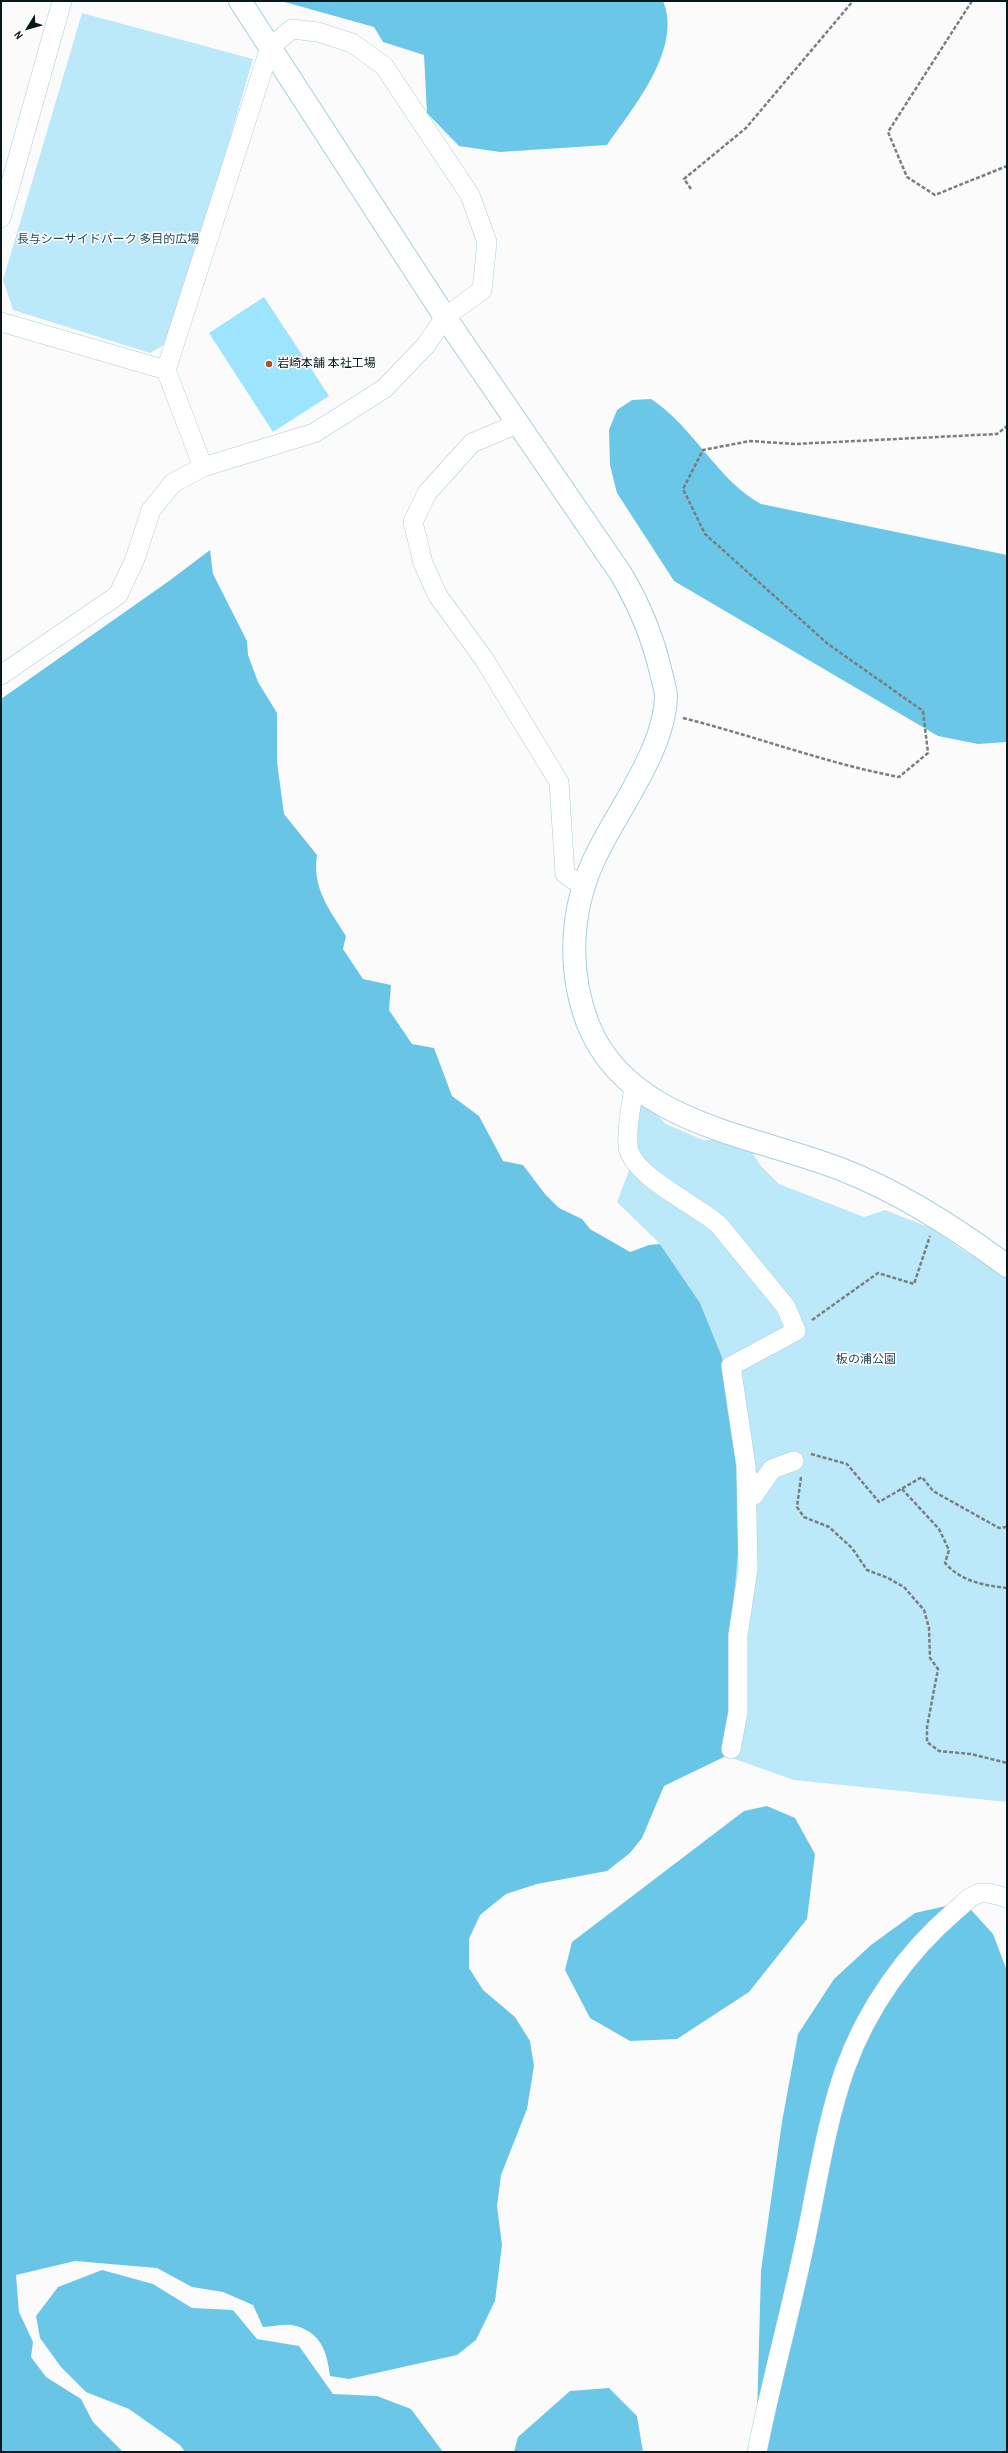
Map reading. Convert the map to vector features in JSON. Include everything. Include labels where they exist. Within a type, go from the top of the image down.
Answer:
[{"type":"street","points":[[1,218],[62,1]]},
{"type":"street","points":[[240,1],[445,317],[639,605],[656,648],[666,696],[663,713],[649,759],[593,862],[578,907],[573,959],[578,992],[589,1025],[605,1055],[634,1086],[680,1115],[842,1169],[885,1188],[936,1217],[1007,1266]]},
{"type":"street","points":[[1,675],[118,595],[135,559],[151,510],[173,483],[203,467],[314,433],[332,422],[385,388],[426,345],[445,317],[482,290],[486,242],[470,195],[384,66],[352,43],[318,32],[292,28],[270,47],[166,370],[203,467]]},
{"type":"street","points":[[1,322],[166,370]]},
{"type":"street","points":[[516,424],[472,444],[427,493],[413,522],[423,563],[438,596],[484,659],[559,782],[565,874],[584,887]]},
{"type":"street","points":[[634,1086],[628,1147],[638,1164],[673,1195],[708,1214],[719,1225],[786,1307],[796,1331],[731,1366],[746,1466],[754,1495],[772,1470],[794,1461]]},
{"type":"street","points":[[731,1748],[738,1712],[738,1635],[748,1569],[746,1466]]},
{"type":"street","points":[[757,2452],[768,2396],[802,2258],[835,2102],[846,2068],[867,2018],[896,1975],[928,1934],[968,1900],[981,1893],[1007,1898]]},
{"type":"path","points":[[691,189],[684,178],[746,128],[853,1]]},
{"type":"path","points":[[972,1],[888,132],[907,177],[935,195],[1007,166]]},
{"type":"path","points":[[663,713],[734,731],[852,768],[899,777],[928,753],[923,711],[828,644],[705,534],[683,489],[703,450],[750,441],[795,444],[996,434],[1007,426]]},
{"type":"path","points":[[796,1331],[878,1273],[914,1284],[936,1217]]},
{"type":"path","points":[[1007,1527],[999,1528],[932,1491],[922,1477],[879,1502],[847,1464],[811,1454],[794,1461],[802,1469],[797,1506],[804,1517],[829,1526],[852,1548],[867,1570],[888,1578],[904,1588],[924,1610],[929,1628],[930,1658],[938,1669],[926,1727],[927,1742],[939,1751],[971,1754],[1007,1763]]},
{"type":"path","points":[[902,1489],[939,1529],[949,1550],[945,1563],[953,1572],[977,1584],[1007,1588]]},
{"type":"green space","name":"長与シーサイドパーク 多目的広場","points":[[82,13],[253,59],[171,341],[150,353],[13,310],[3,280]]},
{"type":"green space","name":"板の浦公園","points":[[639,1102],[651,1109],[666,1124],[703,1140],[717,1140],[750,1149],[761,1166],[779,1184],[864,1217],[885,1210],[931,1228],[967,1253],[1007,1276],[1007,1802],[794,1780],[726,1756],[740,1486],[722,1357],[700,1303],[660,1244],[617,1202],[633,1160]]},
{"type":"shaded area","points":[[281,1],[663,1],[667,19],[666,38],[661,57],[652,77],[630,114],[607,145],[500,152],[459,146],[427,113],[424,55],[383,42],[374,27]]},
{"type":"shaded area","points":[[651,399],[680,424],[731,481],[745,494],[761,504],[1007,555],[1007,742],[978,744],[938,736],[674,581],[617,493],[610,465],[609,430],[617,410],[632,400]]},
{"type":"shaded area","points":[[210,550],[213,574],[247,641],[248,655],[258,682],[277,713],[277,762],[284,814],[317,855],[316,867],[319,888],[328,907],[346,936],[343,949],[363,979],[391,985],[389,1010],[412,1044],[434,1048],[452,1096],[479,1116],[503,1161],[523,1165],[545,1194],[559,1208],[582,1219],[590,1229],[630,1252],[649,1245],[660,1244],[700,1303],[722,1357],[730,1399],[740,1486],[738,1552],[731,1631],[734,1715],[726,1756],[664,1786],[642,1838],[630,1853],[607,1871],[537,1884],[506,1894],[480,1915],[469,1939],[469,1968],[483,1990],[515,2017],[530,2041],[534,2066],[527,2109],[501,2175],[497,2206],[502,2245],[495,2301],[476,2340],[457,2355],[349,2379],[330,2376],[327,2358],[316,2337],[302,2328],[292,2325],[263,2327],[253,2305],[223,2292],[192,2287],[157,2268],[75,2261],[16,2275],[19,2312],[33,2342],[31,2357],[46,2377],[81,2399],[93,2422],[123,2452],[1,2452],[1,699],[169,581]]},
{"type":"shaded area","points":[[767,1806],[795,1818],[815,1854],[807,1919],[749,1992],[677,2039],[630,2041],[590,2018],[565,1970],[572,1942],[744,1811]]},
{"type":"shaded area","points":[[964,1902],[993,1934],[1007,1971],[1007,2452],[756,2452],[761,2271],[782,2122],[798,2034],[834,1979],[871,1945],[915,1913]]},
{"type":"shaded area","points":[[102,2270],[153,2284],[192,2308],[233,2310],[257,2339],[299,2346],[333,2394],[377,2396],[411,2409],[443,2452],[185,2452],[180,2445],[129,2409],[86,2392],[61,2367],[40,2338],[36,2316],[58,2287]]},
{"type":"shaded area","points":[[609,2388],[637,2416],[643,2452],[514,2452],[518,2437],[570,2391]]},
{"type":"building","name":"岩崎本舗 本社工場","points":[[264,297],[329,396],[273,432],[209,333]]},
{"type":"place","name":"岩崎本舗 本社工場","points":[[269,364]]}]
